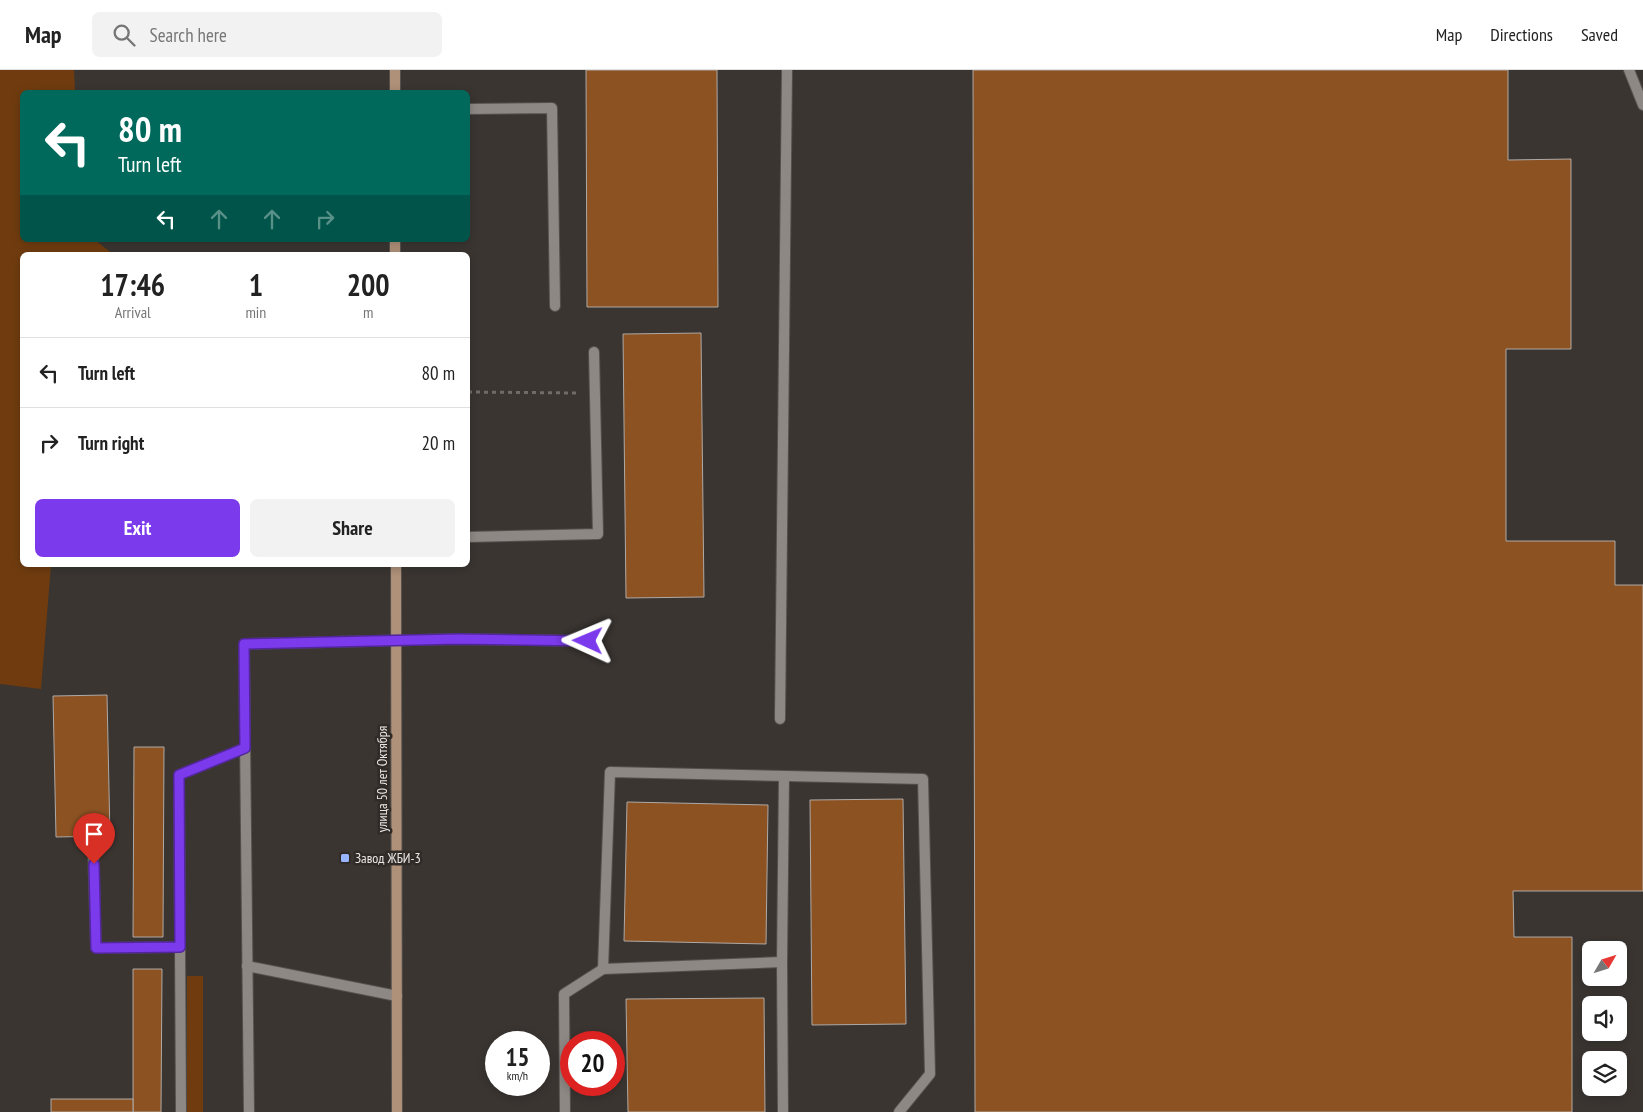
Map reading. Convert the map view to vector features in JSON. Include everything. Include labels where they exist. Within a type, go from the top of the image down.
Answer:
[{"type":"main road","points":[[395,70],[395,90]]},
{"type":"main road","name":"улица 50 лет Октября","points":[[396,567],[397,1112]]},
{"type":"lane","points":[[780,719],[787,70]]},
{"type":"lane","points":[[1629,70],[1643,105]]},
{"type":"lane","points":[[470,109],[552,108],[555,306]]},
{"type":"lane","points":[[470,537],[598,534],[594,352]]},
{"type":"lane","points":[[249,1112],[244,644],[458,639],[588,641]]},
{"type":"lane","points":[[181,1112],[179,775],[245,748]]},
{"type":"lane","points":[[603,969],[610,772],[924,779],[930,1074],[899,1112]]},
{"type":"lane","points":[[783,1112],[784,776]]},
{"type":"lane","points":[[93,847],[96,948],[180,947]]},
{"type":"lane","points":[[565,1112],[564,994],[603,969],[782,962]]},
{"type":"lane","points":[[247,966],[397,996]]},
{"type":"path","points":[[470,392],[594,393]]},
{"type":"shaded area","points":[[0,70],[74,70],[75,90],[20,90],[20,242],[98,242],[110,252],[20,252],[20,567],[51,567],[41,689],[0,684]]},
{"type":"shaded area","points":[[187,976],[203,976],[203,1112],[187,1112]]},
{"type":"building","points":[[586,70],[717,70],[718,307],[587,307]]},
{"type":"building","points":[[973,70],[1508,70],[1508,160],[1571,159],[1571,349],[1506,349],[1506,541],[1615,541],[1615,585],[1643,585],[1643,891],[1513,891],[1514,937],[1572,937],[1572,1112],[975,1112]]},
{"type":"building","points":[[701,333],[704,597],[626,598],[623,334]]},
{"type":"building","points":[[107,695],[110,836],[56,837],[53,696]]},
{"type":"building","points":[[134,747],[164,747],[163,937],[133,937]]},
{"type":"building","points":[[903,799],[906,1024],[812,1025],[810,800]]},
{"type":"building","points":[[627,802],[768,805],[766,944],[624,941]]},
{"type":"building","points":[[133,969],[162,969],[161,1112],[133,1112]]},
{"type":"building","points":[[764,998],[765,1112],[628,1112],[626,999]]},
{"type":"building","points":[[51,1099],[133,1099],[133,1112],[51,1112]]},
{"type":"place","name":"Завод ЖБИ-3","points":[[345,858]]},
{"type":"route","points":[[94,864],[96,948],[180,947],[179,775],[245,748],[244,644],[458,639],[588,641]]}]
